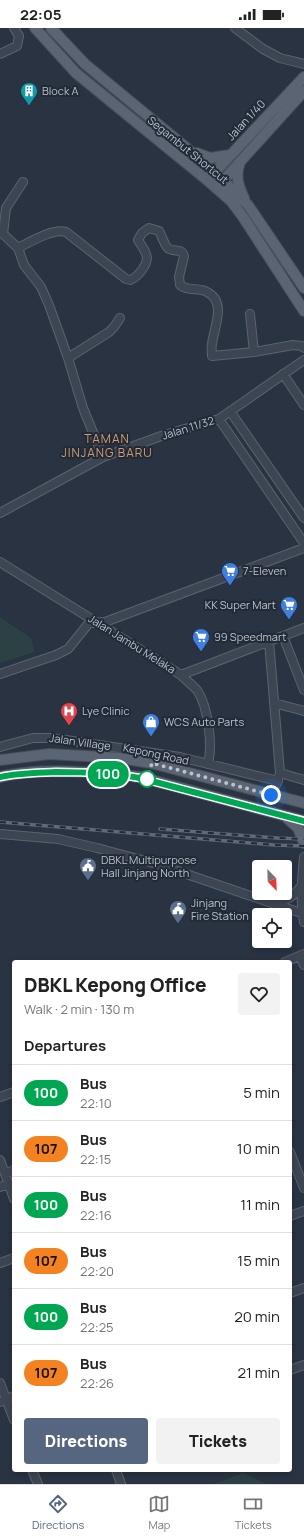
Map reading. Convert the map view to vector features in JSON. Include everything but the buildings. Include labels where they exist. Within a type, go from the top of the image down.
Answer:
[{"type":"main road","name":"Segambut Shortcut","points":[[35,28],[76,73],[206,180],[220,184],[248,205],[304,288]]},
{"type":"main road","name":"Segambut Shortcut","points":[[51,28],[85,64],[214,172],[231,201],[304,311]]},
{"type":"main road","name":"Jalan 1/40","points":[[206,180],[304,77]]},
{"type":"main road","name":"Jalan 1/40","points":[[220,184],[304,91]]},
{"type":"main road","points":[[183,145],[205,157],[216,158],[230,155]]},
{"type":"main road","points":[[240,161],[237,170],[237,180],[241,193],[248,205]]},
{"type":"main road","name":"Kepong Road","points":[[0,760],[48,754],[120,758],[152,763],[304,804]]},
{"type":"main road","points":[[0,777],[45,772],[79,772],[123,775],[147,779],[304,821]]},
{"type":"main road","points":[[285,816],[298,828],[304,843]]},
{"type":"street","points":[[0,54],[17,46],[19,36],[14,28]]},
{"type":"street","points":[[235,28],[263,49],[280,58],[304,64]]},
{"type":"street","points":[[23,182],[6,208],[2,234],[18,248],[24,265],[41,287],[49,305],[84,408],[103,457]]},
{"type":"street","points":[[18,248],[60,230],[66,232],[126,280],[130,280],[143,269],[147,260],[147,255],[138,240],[142,233],[149,228],[159,231],[166,246],[170,249],[183,253],[184,256],[179,277],[180,285],[185,288],[206,291],[215,298],[218,303],[218,312],[211,345],[212,356],[254,352],[293,345],[302,346],[304,348]]},
{"type":"street","points":[[250,314],[254,352]]},
{"type":"street","points":[[68,358],[114,327],[120,318]]},
{"type":"street","name":"Jalan 11/32","points":[[1,511],[103,457],[164,435],[219,419],[304,360]]},
{"type":"street","points":[[283,374],[304,405]]},
{"type":"street","points":[[230,411],[304,518]]},
{"type":"street","points":[[219,419],[304,543]]},
{"type":"street","points":[[0,674],[56,655],[68,649],[89,623],[96,621],[105,622],[304,548]]},
{"type":"street","name":"Jalan Jambu Melaka","points":[[0,562],[181,675],[196,690],[203,701],[208,726],[208,764]]},
{"type":"street","points":[[181,675],[304,628]]},
{"type":"street","points":[[283,636],[304,690]]},
{"type":"street","points":[[269,641],[279,777],[271,795]]},
{"type":"street","points":[[274,703],[304,711]]},
{"type":"street","name":"Jalan Village","points":[[0,747],[33,738],[52,738],[180,756],[208,764],[304,780]]},
{"type":"street","points":[[0,834],[58,839],[97,848],[157,864],[252,895]]},
{"type":"street","points":[[304,857],[302,885],[304,922]]},
{"type":"street","points":[[292,897],[302,885]]},
{"type":"street","points":[[266,900],[280,902],[286,900]]},
{"type":"street","points":[[266,900],[303,914]]},
{"type":"street","points":[[290,960],[302,955],[304,965]]},
{"type":"street","points":[[0,1098],[12,1093]]},
{"type":"street","points":[[292,1157],[304,1188]]},
{"type":"street","points":[[0,1161],[12,1193]]},
{"type":"street","points":[[5,1174],[12,1171]]},
{"type":"street","points":[[0,1187],[9,1184]]},
{"type":"street","points":[[292,1215],[304,1211]]},
{"type":"street","points":[[0,1263],[12,1259]]},
{"type":"street","points":[[292,1292],[304,1288]]},
{"type":"street","points":[[292,1369],[304,1365]]},
{"type":"street","points":[[0,1383],[12,1414]]},
{"type":"street","points":[[33,1472],[38,1484]]},
{"type":"street","points":[[117,1472],[121,1484]]},
{"type":"green space","points":[[0,617],[31,638],[35,652],[0,663]]},
{"type":"green space","points":[[243,1473],[263,1482],[264,1484],[214,1484]]},
{"type":"railway","points":[[0,822],[274,845],[304,846]]},
{"type":"railway","points":[[160,829],[304,839]]},
{"type":"bus line","name":"100","points":[[0,777],[45,772],[79,772],[123,775],[231,801],[304,821]]},
{"type":"place","name":"Block A","points":[[29,106]]},
{"type":"place","name":"7-Eleven","points":[[230,586]]},
{"type":"place","name":"KK Super Mart","points":[[289,620]]},
{"type":"place","name":"99 Speedmart","points":[[201,652]]},
{"type":"place","name":"Lye Clinic","points":[[69,726]]},
{"type":"place","name":"WCS Auto Parts","points":[[151,737]]},
{"type":"place","name":"DBKL Multipurpose Hall Jinjang North","points":[[88,881]]},
{"type":"place","name":"Jinjang Fire Station","points":[[178,924]]},
{"type":"district","name":"TAMAN JINJANG BARU","points":[[107,446]]},
{"type":"route","points":[[147,779],[152,763],[271,795]]}]
